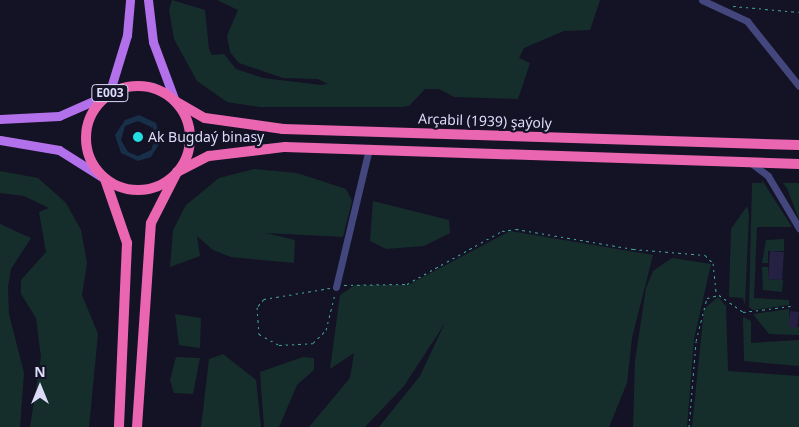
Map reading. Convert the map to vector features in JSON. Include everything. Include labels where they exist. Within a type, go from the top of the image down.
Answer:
[{"type":"highway","name":"E003","points":[[105,179],[94,167],[85,136],[88,119],[109,94],[129,87],[150,87],[175,101]]},
{"type":"highway","name":"Arçabil (1939) şaýoly","points":[[175,101],[205,118],[275,129],[799,145]]},
{"type":"highway","points":[[137,427],[149,232],[177,172],[186,159],[189,128],[175,101]]},
{"type":"highway","points":[[105,179],[119,187],[142,190],[165,183],[177,172],[208,156],[236,150],[369,149],[799,164]]},
{"type":"highway","points":[[105,179],[127,242],[119,427]]},
{"type":"main road","points":[[0,119],[59,116],[109,94],[127,35],[130,0]]},
{"type":"main road","points":[[148,0],[154,42],[175,101]]},
{"type":"main road","points":[[0,140],[59,150],[105,179]]},
{"type":"lane","points":[[702,0],[722,7],[747,21],[799,86]]},
{"type":"lane","points":[[336,287],[369,149]]},
{"type":"lane","points":[[751,162],[768,176],[799,228]]},
{"type":"path","points":[[722,7],[799,12]]},
{"type":"path","points":[[336,287],[326,330],[313,343],[279,345],[259,334],[257,307],[264,299],[368,281],[408,284],[502,231],[516,229],[633,249],[705,255],[713,263],[716,294]]},
{"type":"path","points":[[716,294],[743,312],[791,306]]},
{"type":"path","points":[[689,427],[701,310],[706,298],[716,294]]},
{"type":"green space","points":[[172,0],[205,10],[209,49],[212,55],[224,54],[236,69],[263,78],[321,85],[328,84],[318,79],[283,78],[239,63],[230,52],[227,36],[238,10],[217,0],[600,0],[590,30],[564,31],[524,48],[519,58],[530,63],[518,99],[454,97],[439,89],[425,89],[409,106],[400,107],[260,107],[227,102],[197,81],[174,39],[169,10]]},
{"type":"green space","points":[[254,169],[297,173],[346,189],[352,201],[343,237],[266,233],[295,240],[294,263],[231,257],[213,250],[197,236],[200,256],[170,267],[173,230],[186,205],[219,178]]},
{"type":"green space","points":[[0,171],[38,178],[66,203],[81,230],[87,263],[82,295],[98,334],[89,427],[30,427],[41,357],[36,318],[21,294],[21,280],[46,252],[39,212],[49,208],[24,196],[0,193]]},
{"type":"green space","points":[[762,180],[792,227],[757,227],[754,298],[789,300],[789,305],[753,310],[749,307],[752,183],[762,183]]},
{"type":"green space","points":[[783,183],[799,183],[799,220],[787,188]]},
{"type":"green space","points":[[373,201],[449,220],[450,233],[424,246],[386,249],[370,241]]},
{"type":"green space","points":[[747,206],[749,214],[745,305],[743,298],[729,297],[731,229]]},
{"type":"green space","points":[[0,224],[31,238],[11,269],[8,287],[9,314],[24,373],[20,427],[0,427]]},
{"type":"green space","points":[[510,231],[653,255],[632,338],[627,383],[609,427],[379,427],[420,376],[445,323],[404,386],[365,427],[309,427],[350,378],[354,353],[330,369],[340,295],[355,285],[408,285]]},
{"type":"green space","points":[[784,239],[784,251],[768,251],[768,263],[762,263],[766,240]]},
{"type":"green space","points":[[672,258],[711,264],[694,339],[687,427],[633,427],[635,361],[646,288],[653,271]]},
{"type":"green space","points":[[762,267],[768,267],[768,279],[783,280],[782,292],[763,290]]},
{"type":"green space","points":[[718,297],[726,306],[728,371],[799,376],[799,427],[692,427],[704,309]]},
{"type":"green space","points":[[789,309],[789,327],[799,327],[799,335],[769,334],[753,314]]},
{"type":"green space","points":[[175,314],[201,318],[200,348],[179,345]]},
{"type":"green space","points":[[743,317],[751,321],[751,343],[799,340],[799,366],[744,361]]},
{"type":"green space","points":[[223,354],[256,380],[261,427],[201,427],[209,359]]},
{"type":"green space","points":[[176,357],[200,358],[193,394],[174,393],[170,380]]},
{"type":"green space","points":[[303,357],[314,358],[314,370],[297,385],[279,427],[264,427],[260,372]]},
{"type":"water","points":[[139,115],[156,123],[161,141],[151,157],[138,161],[121,153],[115,135],[125,120]],"holes":[[[138,121],[151,127],[156,137],[151,150],[138,156],[128,152],[121,140],[125,126]]]},
{"type":"building","points":[[770,251],[784,252],[782,280],[768,279]]},
{"type":"building","points":[[790,311],[799,312],[797,328],[788,327]]},
{"type":"place","name":"Ak Bugdaý binasy","points":[[138,137]]}]
